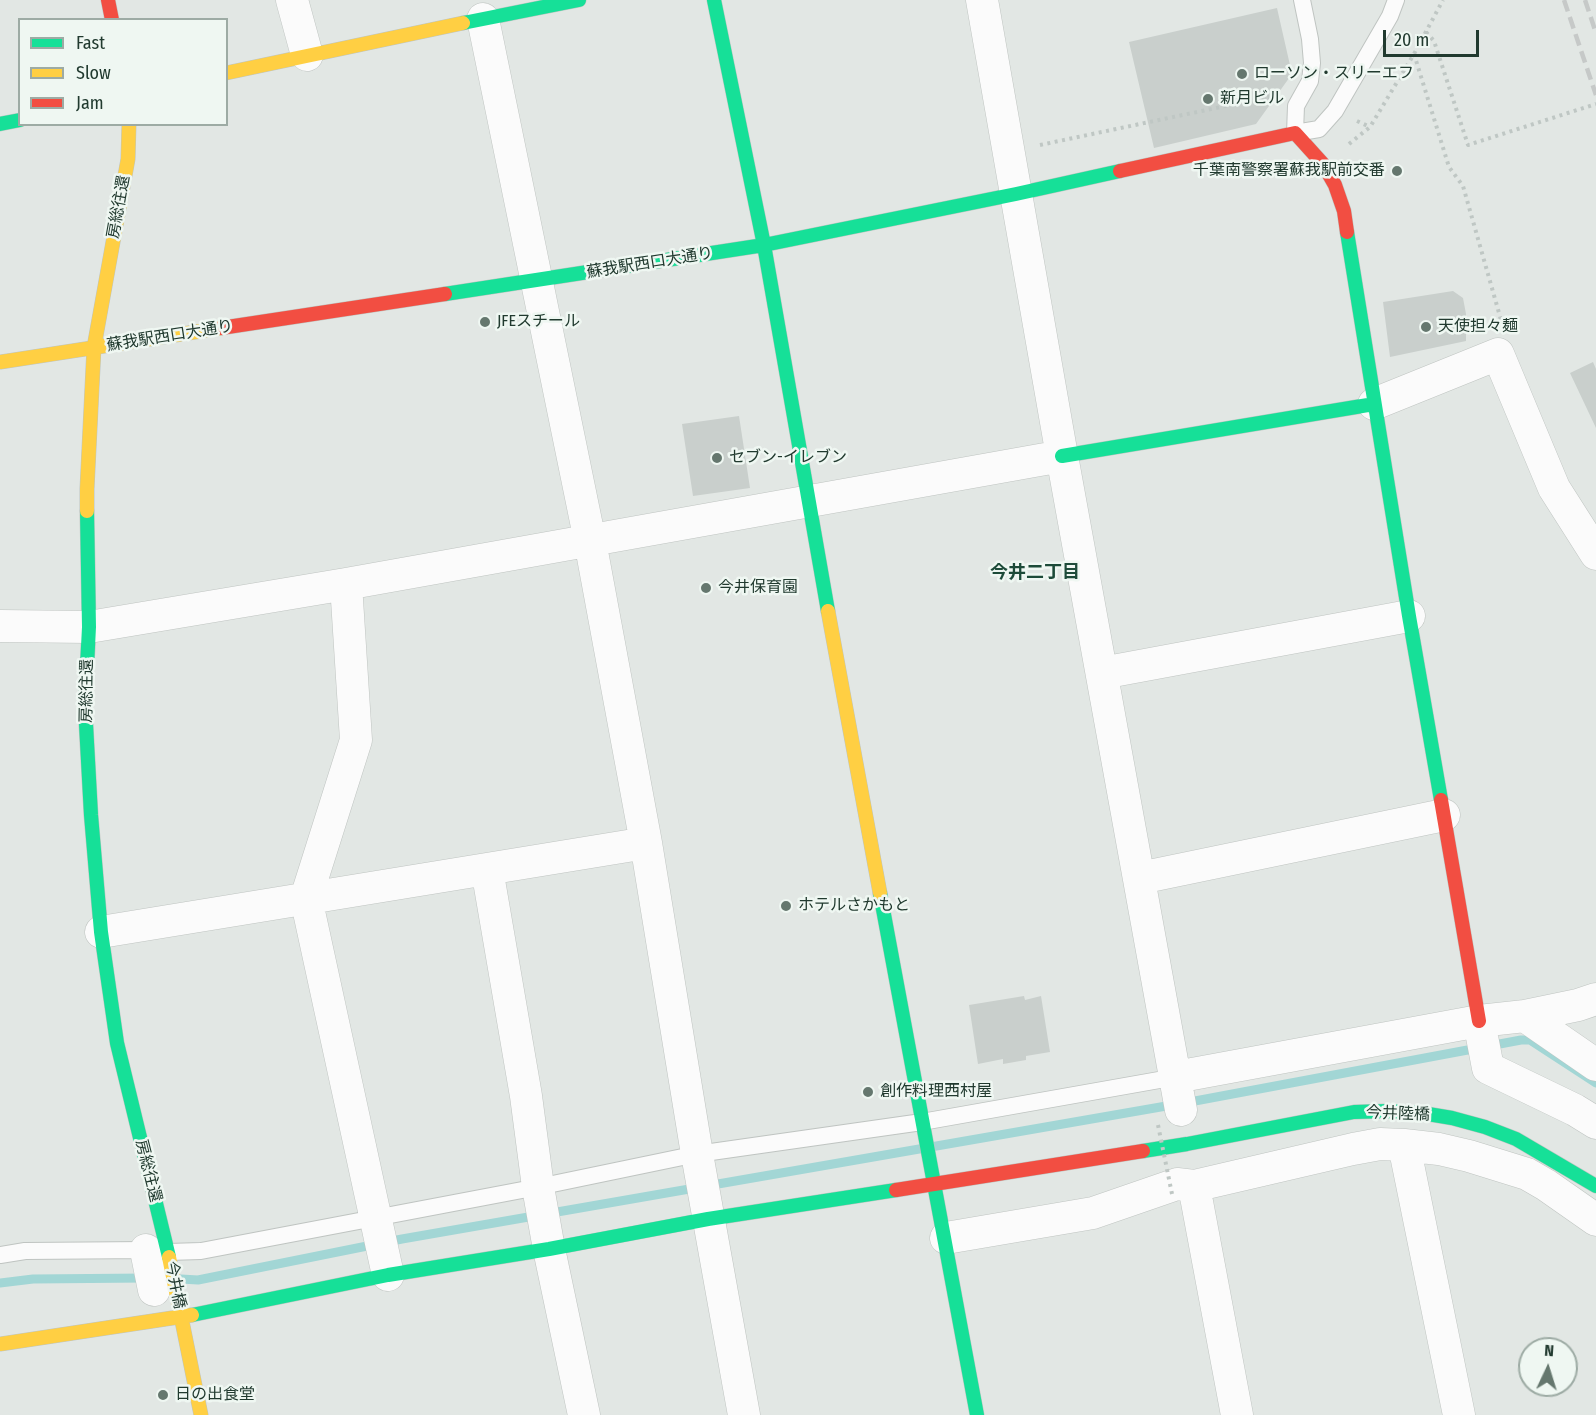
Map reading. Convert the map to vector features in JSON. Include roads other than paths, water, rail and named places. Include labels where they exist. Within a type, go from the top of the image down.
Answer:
[{"type":"street","points":[[108,0],[112,18]]},
{"type":"street","points":[[292,0],[307,55]]},
{"type":"street","points":[[228,73],[307,55],[482,9],[579,0]]},
{"type":"street","points":[[714,0],[764,245],[808,502],[977,1415]]},
{"type":"street","points":[[982,0],[1062,456],[1140,878],[1173,1100],[1479,1021],[1524,1016],[1596,999]]},
{"type":"street","points":[[482,9],[590,541],[646,843],[708,1219],[744,1415]]},
{"type":"street","points":[[0,124],[18,120]]},
{"type":"street","name":"房総往還","points":[[129,126],[128,159],[94,347],[87,489],[89,627],[86,706],[91,815],[101,932],[117,1043],[157,1251]]},
{"type":"street","points":[[1295,133],[1323,164],[1335,185],[1344,211],[1409,616],[1488,1068],[1589,1111]]},
{"type":"street","name":"蘇我駅西口大通り","points":[[0,362],[764,245],[1017,194],[1295,133]]},
{"type":"street","points":[[0,626],[89,627],[346,584],[1062,456],[1374,404],[1498,354],[1554,488],[1596,554]]},
{"type":"street","points":[[346,584],[356,740],[306,898],[388,1275]]},
{"type":"street","points":[[1102,674],[1409,616]]},
{"type":"street","points":[[1140,878],[1443,815]]},
{"type":"street","points":[[101,932],[646,843]]},
{"type":"street","points":[[488,869],[526,1096],[538,1187],[584,1415]]},
{"type":"street","points":[[1524,1016],[1596,1065]]},
{"type":"street","name":"今井陸橋","points":[[0,1344],[181,1317],[388,1275],[549,1249],[708,1219],[1187,1144],[1354,1112],[1422,1113],[1485,1127],[1515,1139],[1596,1185]]},
{"type":"street","points":[[1183,1190],[1353,1149],[1380,1144],[1404,1144],[1469,1156],[1527,1174],[1596,1220]]},
{"type":"street","points":[[1404,1144],[1459,1415]]},
{"type":"street","points":[[946,1238],[1094,1213],[1177,1184],[1183,1190],[1237,1415]]},
{"type":"street","points":[[154,1290],[157,1251]]},
{"type":"street","name":"今井橋","points":[[157,1251],[181,1317]]},
{"type":"street","points":[[181,1317],[201,1415]]},
{"type":"lane","points":[[1302,0],[1312,63],[1310,81],[1296,106],[1295,133],[1319,129],[1335,111],[1390,16],[1396,0]]},
{"type":"lane","points":[[0,1255],[25,1251],[201,1251],[538,1187],[697,1154],[922,1122],[1173,1100]]},
{"type":"waterway","points":[[181,1279],[198,1280],[402,1239],[1195,1101],[1521,1040],[1530,1040],[1596,1083]]},
{"type":"waterway","points":[[0,1283],[33,1279],[146,1278]]},
{"type":"railway","points":[[1564,0],[1596,95]]},
{"type":"railway","points":[[1585,0],[1596,33]]},
{"type":"place","name":"ローソン・スリーエフ","points":[[1242,74]]},
{"type":"place","name":"新月ビル","points":[[1208,99]]},
{"type":"place","name":"千葉南警察署蘇我駅前交番","points":[[1397,171]]},
{"type":"place","name":"JFEスチール","points":[[485,322]]},
{"type":"place","name":"天使担々麺","points":[[1426,327]]},
{"type":"place","name":"セブン-イレブン","points":[[717,458]]},
{"type":"place","name":"今井保育園","points":[[706,588]]},
{"type":"place","name":"ホテルさかもと","points":[[786,906]]},
{"type":"place","name":"創作料理西村屋","points":[[868,1092]]},
{"type":"place","name":"日の出食堂","points":[[163,1395]]},
{"type":"district","name":"今井二丁目","points":[[1035,573]]}]
